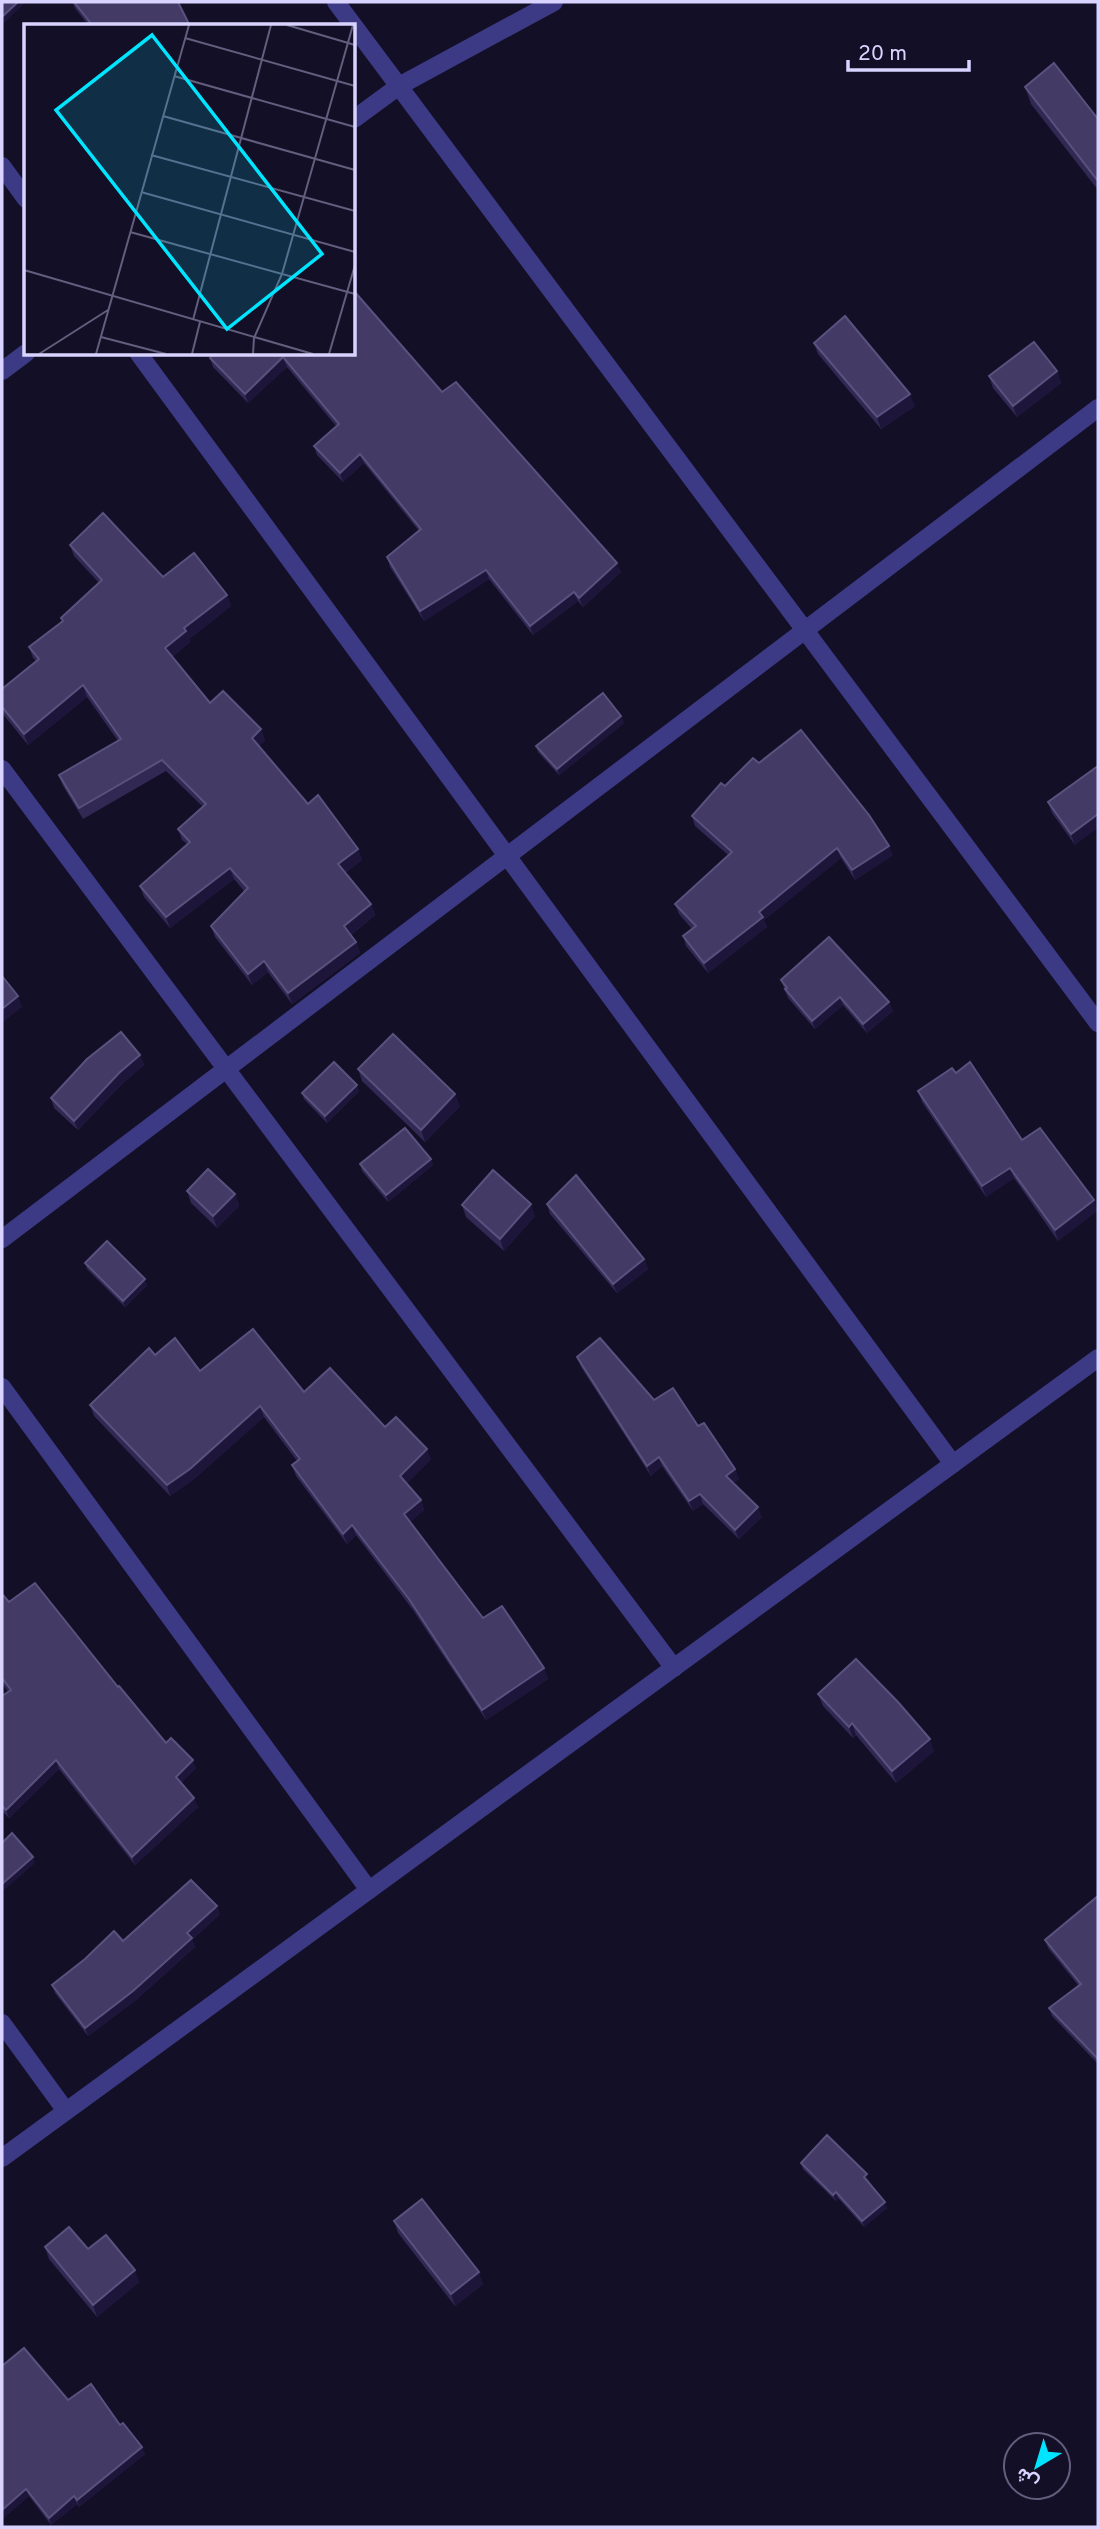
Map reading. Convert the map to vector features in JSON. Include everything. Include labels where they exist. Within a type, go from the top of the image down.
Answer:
[{"type":"street","points":[[336,2],[352,24]]},
{"type":"street","points":[[355,118],[399,86],[554,2]]},
{"type":"street","points":[[355,27],[1098,1023]]},
{"type":"street","points":[[2,166],[24,196]]},
{"type":"street","points":[[2,371],[24,354]]},
{"type":"street","points":[[140,355],[953,1464]]},
{"type":"street","points":[[2,1239],[1098,408]]},
{"type":"street","points":[[2,769],[674,1668]]},
{"type":"street","points":[[2,2158],[1098,1358]]},
{"type":"street","points":[[2,1387],[369,1890]]},
{"type":"street","points":[[2,2023],[66,2111]]},
{"type":"building","points":[[2,2],[18,2],[2,17]]},
{"type":"building","points":[[74,2],[178,2],[189,24],[91,24]]},
{"type":"building","points":[[1054,63],[1098,119],[1098,181],[1025,87]]},
{"type":"building","points":[[355,292],[442,392],[456,382],[617,563],[579,598],[574,592],[530,626],[486,570],[420,611],[387,557],[421,529],[360,454],[340,473],[314,446],[339,424],[283,357],[245,394],[210,358],[213,355],[355,355]]},
{"type":"building","points":[[845,316],[910,394],[877,417],[814,343]]},
{"type":"building","points":[[1034,342],[1057,371],[1013,406],[989,376]]},
{"type":"building","points":[[103,513],[163,577],[194,553],[227,595],[184,628],[186,631],[165,648],[210,703],[223,691],[261,729],[252,738],[308,804],[318,795],[358,849],[338,864],[371,904],[344,926],[356,942],[288,993],[264,961],[248,974],[211,926],[248,888],[230,868],[166,917],[140,886],[190,842],[178,829],[206,804],[162,760],[79,808],[59,775],[121,739],[83,685],[24,734],[2,707],[2,689],[39,659],[29,647],[63,621],[61,618],[102,580],[70,545]]},
{"type":"building","points":[[603,693],[621,716],[557,769],[536,746]]},
{"type":"building","points":[[801,730],[869,815],[889,846],[852,870],[837,848],[759,912],[763,917],[704,963],[683,936],[696,926],[675,904],[732,852],[692,816],[721,783],[725,786],[753,758],[759,763]]},
{"type":"building","points":[[1098,766],[1098,814],[1071,834],[1048,802]]},
{"type":"building","points":[[829,937],[889,1002],[863,1024],[840,997],[812,1021],[785,989],[787,988],[781,980]]},
{"type":"building","points":[[2,976],[18,996],[2,1009]]},
{"type":"building","points":[[121,1032],[140,1055],[119,1073],[74,1121],[51,1098],[87,1059]]},
{"type":"building","points":[[393,1034],[455,1094],[421,1130],[358,1069]]},
{"type":"building","points":[[334,1062],[357,1085],[325,1116],[302,1093]]},
{"type":"building","points":[[970,1062],[1022,1140],[1040,1128],[1094,1200],[1055,1230],[1010,1168],[982,1186],[918,1091],[952,1068],[956,1073]]},
{"type":"building","points":[[405,1128],[431,1159],[386,1195],[360,1164]]},
{"type":"building","points":[[208,1169],[235,1194],[213,1216],[187,1191]]},
{"type":"building","points":[[493,1170],[531,1204],[500,1239],[462,1205]]},
{"type":"building","points":[[576,1175],[644,1259],[613,1284],[547,1204]]},
{"type":"building","points":[[107,1241],[145,1279],[123,1301],[85,1263]]},
{"type":"building","points":[[253,1329],[304,1392],[330,1368],[385,1427],[396,1417],[427,1449],[400,1476],[421,1500],[404,1514],[483,1618],[502,1606],[544,1668],[482,1710],[409,1599],[352,1525],[343,1534],[292,1465],[300,1459],[260,1406],[190,1469],[167,1485],[90,1405],[149,1348],[155,1355],[175,1338],[200,1371]]},
{"type":"building","points":[[600,1338],[654,1400],[673,1388],[698,1426],[704,1423],[735,1469],[726,1476],[758,1507],[735,1530],[700,1494],[689,1501],[659,1457],[647,1466],[577,1357]]},
{"type":"building","points":[[35,1583],[166,1743],[171,1738],[193,1760],[176,1777],[194,1798],[132,1857],[56,1760],[6,1810],[2,1806],[2,1696],[11,1690],[2,1678],[2,1594],[9,1602]]},
{"type":"building","points":[[856,1659],[930,1739],[892,1771],[852,1723],[849,1727],[818,1694]]},
{"type":"building","points":[[12,1833],[33,1857],[2,1884],[2,1843]]},
{"type":"building","points":[[191,1880],[217,1906],[187,1933],[192,1938],[133,1991],[85,2028],[52,1985],[114,1931],[123,1941]]},
{"type":"building","points":[[1098,1896],[1098,2059],[1049,2008],[1081,1984],[1045,1940]]},
{"type":"building","points":[[827,2135],[867,2174],[864,2177],[885,2202],[862,2221],[836,2192],[833,2195],[801,2163]]},
{"type":"building","points":[[422,2199],[479,2272],[451,2294],[394,2221]]},
{"type":"building","points":[[69,2227],[88,2249],[106,2235],[135,2270],[93,2305],[45,2247]]},
{"type":"building","points":[[24,2348],[68,2400],[91,2384],[120,2425],[123,2423],[142,2447],[77,2500],[74,2496],[49,2518],[26,2489],[2,2510],[2,2366]]}]
